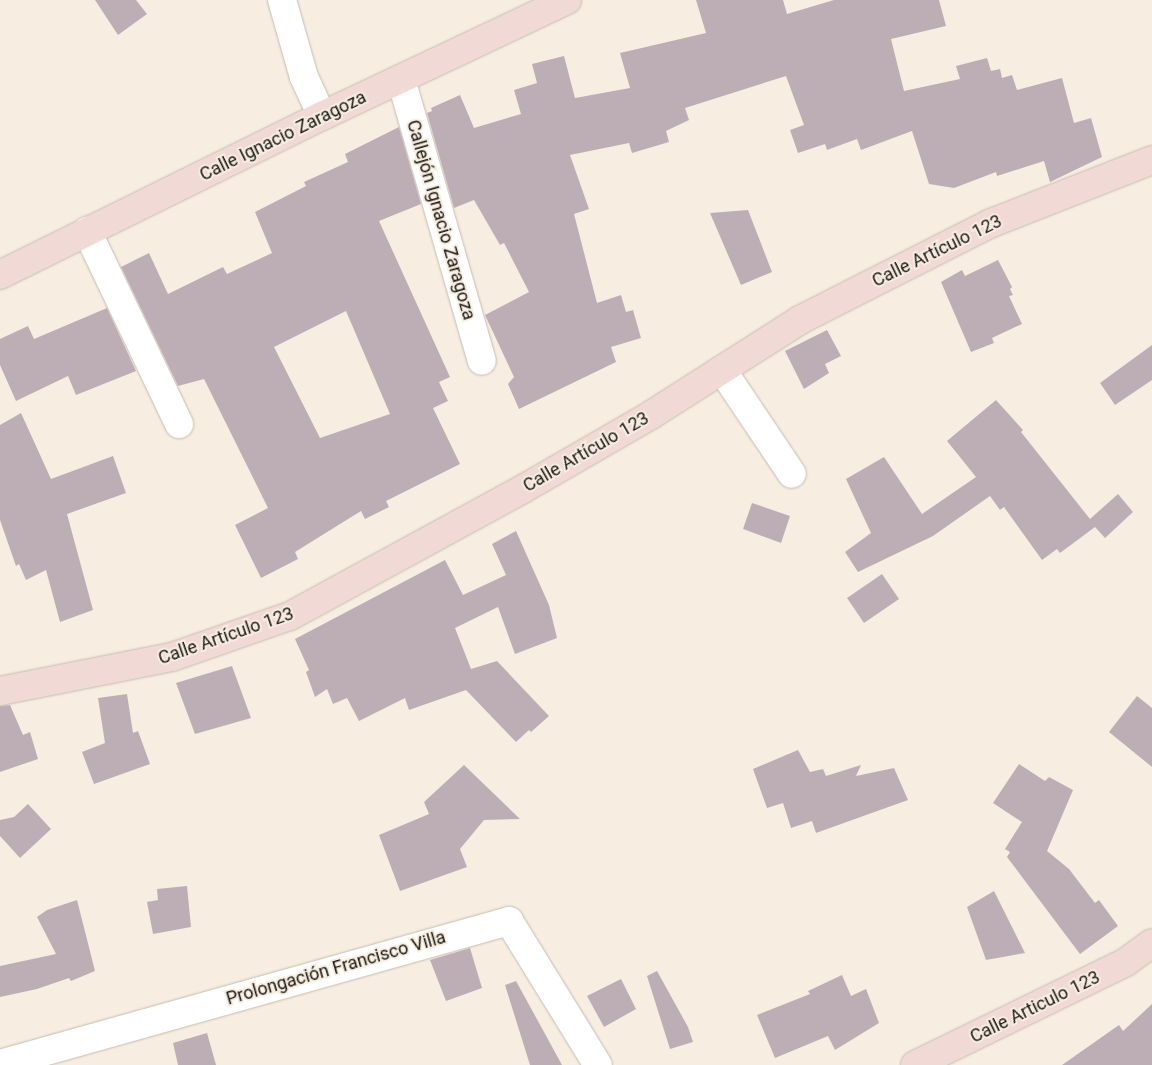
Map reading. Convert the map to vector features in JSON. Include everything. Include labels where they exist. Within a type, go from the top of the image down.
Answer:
[{"type":"street","points":[[282,0],[304,77],[322,116]]},
{"type":"street","name":"Calle Ignacio Zaragoza","points":[[0,275],[322,116],[567,0]]},
{"type":"street","name":"Callejón Ignacio Zaragoza","points":[[401,79],[482,360]]},
{"type":"street","name":"Calle Artículo 123","points":[[0,691],[172,658],[290,616],[522,490],[722,370],[800,320],[989,224],[1152,160]]},
{"type":"street","points":[[87,231],[179,424]]},
{"type":"street","points":[[722,370],[792,474]]},
{"type":"street","name":"Prolongación Francisco Villa","points":[[0,1064],[509,921],[598,1065]]},
{"type":"street","name":"Calle Articulo 123","points":[[915,1065],[1126,962],[1152,943]]},
{"type":"building","points":[[95,0],[136,0],[147,14],[118,35]]},
{"type":"building","points":[[696,0],[783,0],[787,14],[834,0],[939,0],[946,26],[891,39],[904,91],[960,79],[956,66],[987,58],[991,71],[1000,69],[1002,78],[1012,75],[1017,90],[1062,78],[1074,123],[1091,118],[1102,157],[1050,182],[1044,161],[997,176],[996,172],[954,188],[929,184],[912,131],[861,150],[857,139],[827,150],[825,144],[798,153],[790,130],[804,125],[786,76],[685,108],[689,120],[666,131],[669,142],[632,153],[629,143],[570,155],[589,209],[574,214],[597,303],[621,295],[626,312],[633,310],[641,338],[611,347],[616,362],[519,409],[508,384],[514,377],[485,315],[529,292],[504,243],[500,245],[474,200],[454,208],[427,113],[432,111],[431,108],[460,95],[474,128],[521,114],[514,90],[537,83],[532,64],[564,56],[575,98],[630,88],[620,53],[706,33]]},
{"type":"building","points":[[399,127],[421,204],[379,221],[450,377],[439,382],[448,401],[433,408],[460,464],[386,501],[389,507],[365,519],[361,511],[295,552],[298,559],[261,578],[235,525],[268,508],[204,379],[178,386],[121,267],[149,253],[168,294],[223,267],[227,274],[272,253],[255,212],[306,186],[304,182],[348,162],[345,154]],"holes":[[[346,311],[390,414],[320,438],[274,347]]]},
{"type":"building","points":[[748,210],[772,272],[741,285],[710,213]]},
{"type":"building","points":[[998,260],[1012,287],[1010,289],[1013,295],[1009,296],[1022,324],[992,338],[994,343],[971,352],[941,282],[962,270],[965,276]]},
{"type":"building","points":[[107,308],[136,371],[76,395],[68,376],[16,401],[0,365],[0,339],[28,326],[34,339]]},
{"type":"building","points":[[827,330],[841,356],[825,364],[829,373],[804,389],[785,351]]},
{"type":"building","points":[[1152,345],[1152,380],[1115,405],[1100,383]]},
{"type":"building","points":[[996,400],[1023,430],[1021,432],[1090,519],[1118,494],[1133,512],[1105,538],[1095,527],[1060,553],[1057,549],[1042,560],[1004,507],[1000,510],[990,496],[933,536],[858,572],[845,552],[871,533],[846,479],[884,457],[922,514],[976,477],[947,441]]},
{"type":"building","points":[[21,413],[51,479],[113,456],[126,493],[67,514],[93,610],[60,622],[46,570],[26,580],[19,564],[16,566],[0,520],[0,425]]},
{"type":"building","points":[[752,503],[790,516],[781,543],[743,529]]},
{"type":"building","points":[[516,531],[549,605],[557,638],[515,654],[498,607],[455,628],[471,669],[497,661],[549,716],[531,732],[529,730],[516,742],[466,690],[409,710],[405,698],[359,721],[347,698],[333,704],[327,689],[315,697],[306,672],[309,670],[295,639],[445,560],[463,595],[506,575],[492,544]]},
{"type":"building","points":[[882,574],[899,599],[864,623],[847,598]]},
{"type":"building","points":[[232,666],[251,718],[195,734],[176,683]]},
{"type":"building","points":[[127,694],[133,733],[138,731],[150,764],[94,784],[82,752],[105,743],[98,698]]},
{"type":"building","points":[[1137,696],[1152,708],[1152,767],[1109,732]]},
{"type":"building","points":[[10,705],[23,735],[30,732],[38,759],[0,772],[0,706]]},
{"type":"building","points":[[798,750],[810,772],[823,769],[826,776],[861,765],[856,776],[894,768],[908,800],[816,833],[812,821],[791,828],[783,803],[767,808],[753,769]]},
{"type":"building","points":[[1019,764],[1045,781],[1049,777],[1073,790],[1047,851],[1069,869],[1095,903],[1099,900],[1118,926],[1080,954],[1007,857],[1010,852],[1005,849],[1022,822],[993,803]]},
{"type":"building","points":[[464,765],[520,819],[484,820],[460,849],[467,867],[400,891],[379,835],[429,814],[424,802]]},
{"type":"building","points":[[28,804],[51,829],[20,858],[0,836],[0,820],[14,817]]},
{"type":"building","points":[[187,886],[191,927],[153,934],[147,902],[158,900],[157,889]]},
{"type":"building","points":[[994,891],[1025,953],[986,960],[967,907]]},
{"type":"building","points":[[77,900],[95,971],[71,981],[69,978],[37,989],[0,997],[0,966],[56,954],[37,917],[47,910]]},
{"type":"building","points":[[470,948],[482,988],[446,1001],[430,960]]},
{"type":"building","points":[[657,971],[688,1027],[693,1042],[670,1049],[647,976]]},
{"type":"building","points":[[842,975],[851,996],[866,989],[879,1023],[835,1050],[828,1036],[775,1058],[757,1015],[810,994],[808,991]]},
{"type":"building","points":[[621,979],[636,1009],[604,1027],[587,996]]},
{"type":"building","points":[[516,981],[562,1065],[530,1065],[505,985]]},
{"type":"building","points":[[1152,1004],[1152,1065],[1062,1065],[1119,1025],[1123,1031]]},
{"type":"building","points":[[207,1033],[216,1065],[178,1065],[173,1043]]}]
